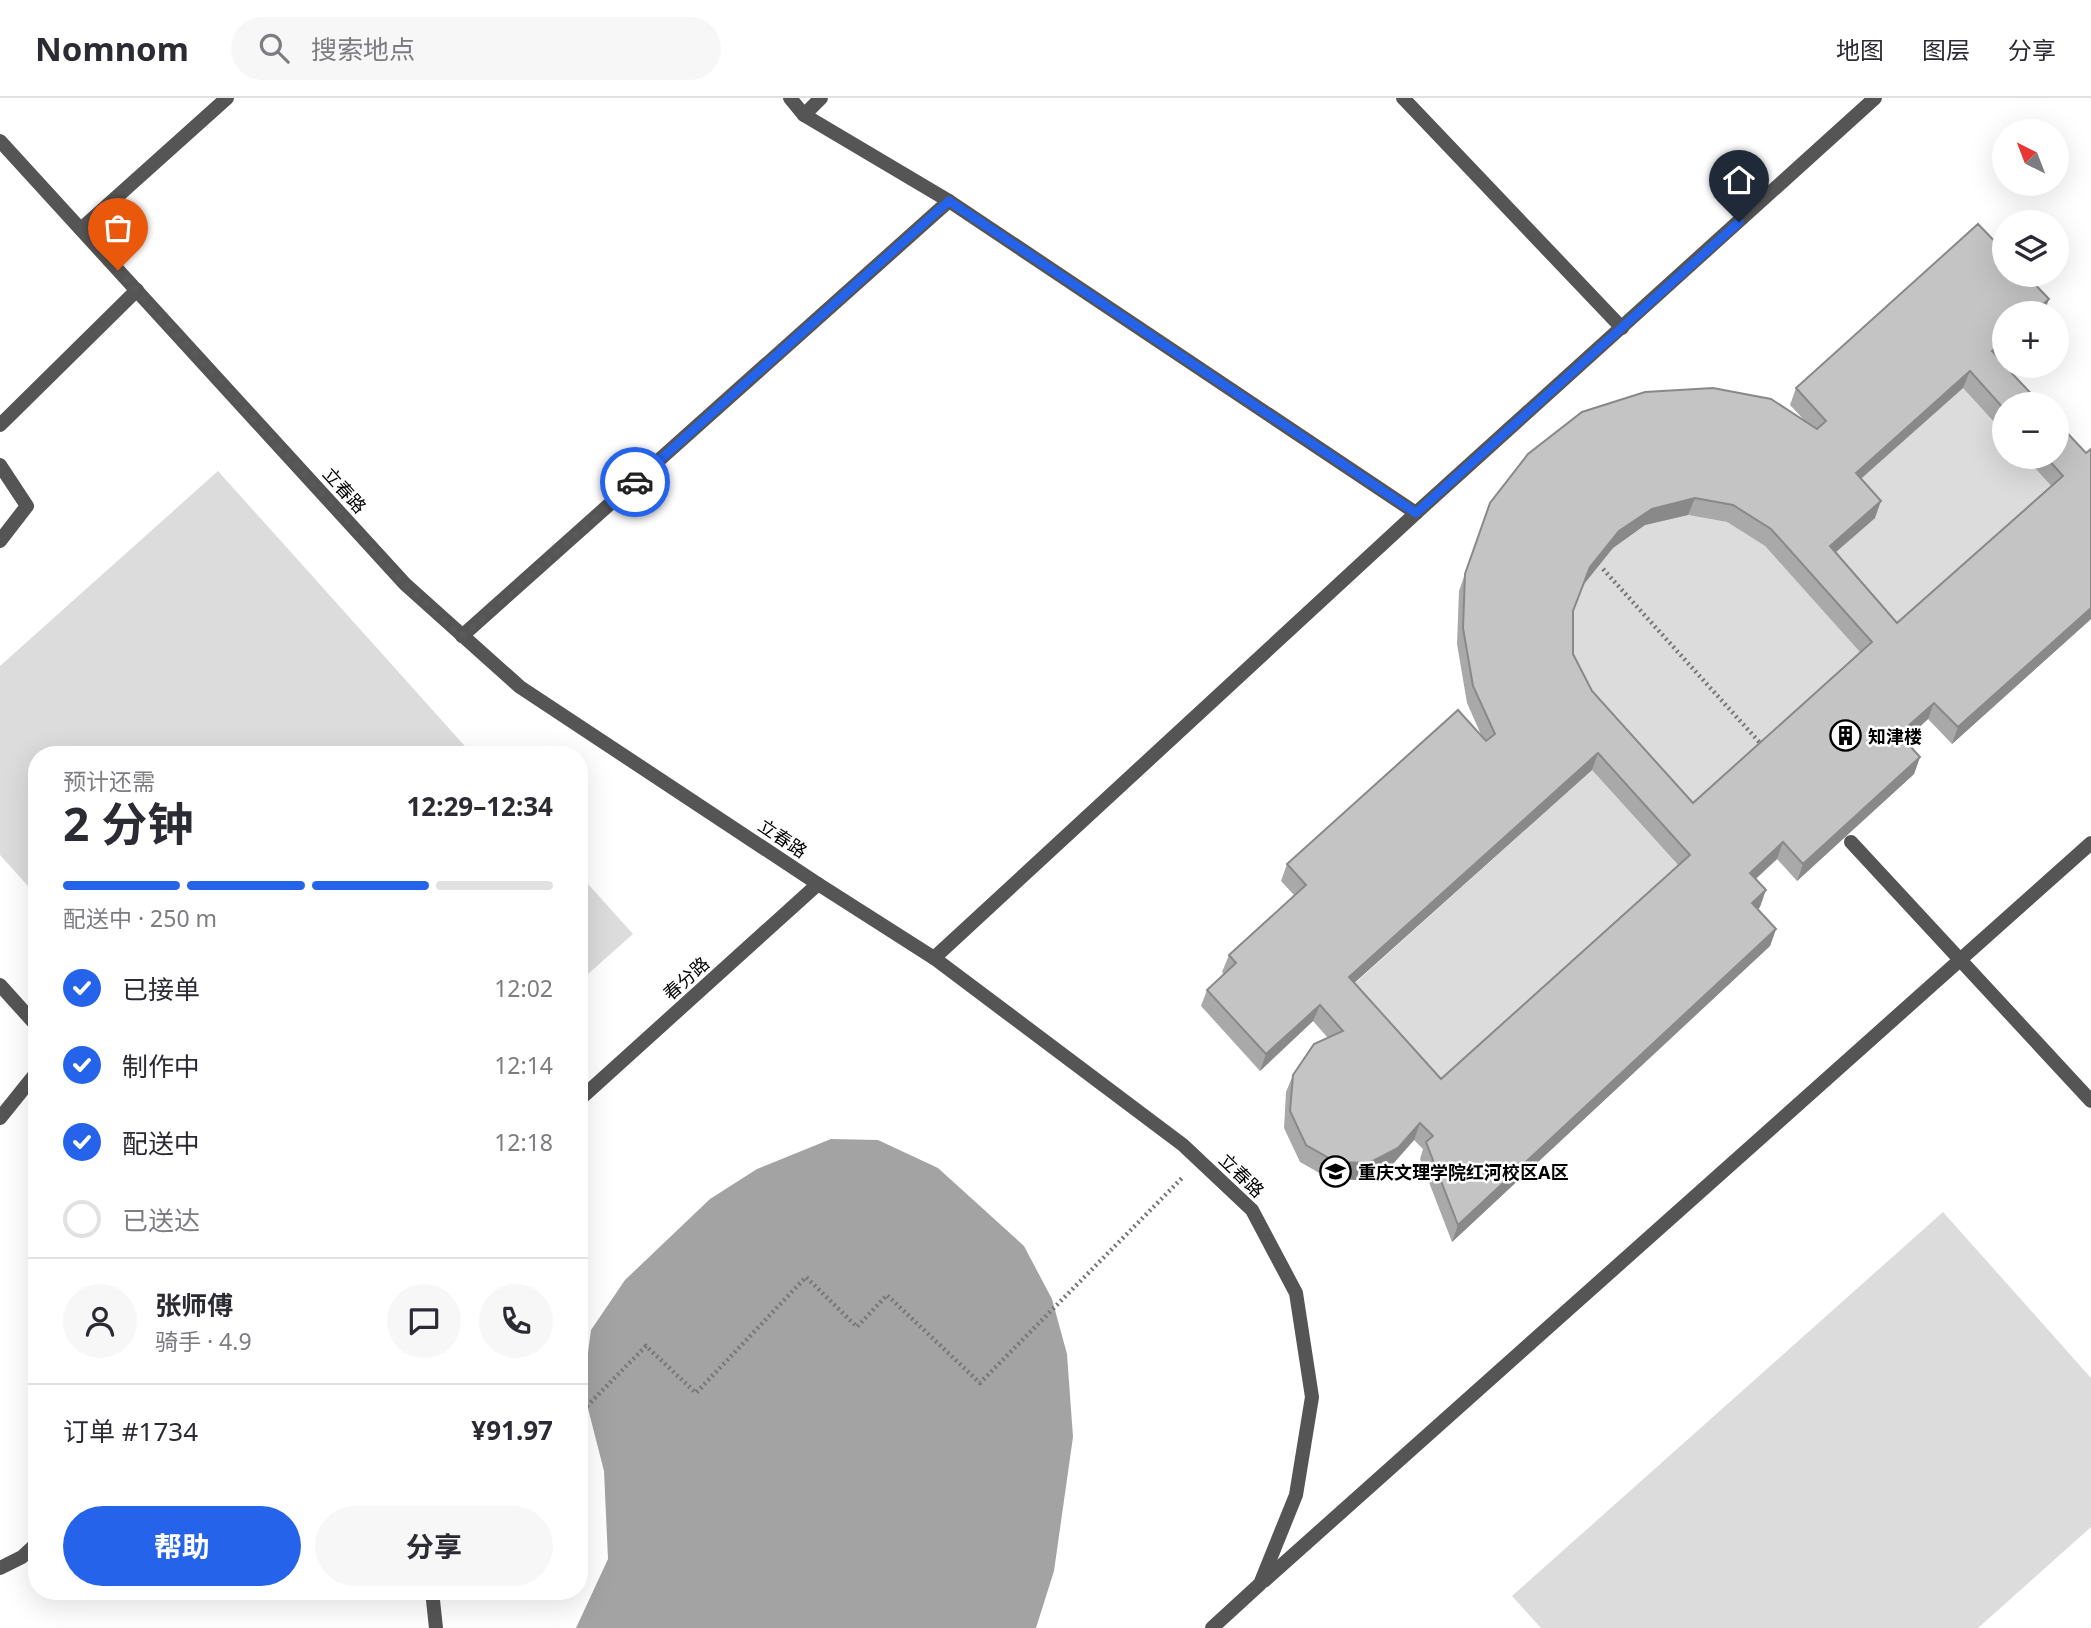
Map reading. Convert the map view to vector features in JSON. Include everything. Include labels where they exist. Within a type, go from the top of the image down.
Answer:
[{"type":"street","points":[[81,229],[227,98]]},
{"type":"street","points":[[790,98],[804,115],[949,201],[1416,513]]},
{"type":"street","points":[[804,115],[821,98]]},
{"type":"street","points":[[1403,98],[1622,328]]},
{"type":"street","points":[[934,958],[1416,513],[1875,98]]},
{"type":"street","name":"立春路","points":[[0,141],[405,584],[520,687],[934,958],[1183,1145],[1252,1210],[1296,1293],[1312,1397],[1296,1495],[1260,1584],[1212,1628]]},
{"type":"street","points":[[462,636],[949,201]]},
{"type":"street","points":[[0,425],[136,290]]},
{"type":"street","points":[[0,465],[27,506],[0,541]]},
{"type":"street","points":[[1851,842],[2091,1101]]},
{"type":"street","points":[[1260,1584],[2091,843]]},
{"type":"street","name":"春分路","points":[[588,1092],[818,884]]},
{"type":"street","points":[[0,985],[28,1017]]},
{"type":"street","points":[[0,1118],[28,1083]]},
{"type":"street","points":[[0,1568],[28,1551]]},
{"type":"street","points":[[433,1600],[436,1628]]},
{"type":"path","points":[[1603,569],[1760,744]]},
{"type":"path","points":[[588,1405],[646,1346],[696,1393],[806,1277],[857,1326],[887,1295],[980,1383],[1199,1160]]},
{"type":"shaded area","points":[[1963,388],[1992,420],[1992,469],[2036,469],[2056,492],[1891,639],[1823,563],[1849,489]]},
{"type":"shaded area","points":[[218,471],[465,746],[28,746],[28,886],[0,855],[0,666]]},
{"type":"shaded area","points":[[1688,515],[1727,522],[1765,546],[1866,658],[1687,819],[1567,671],[1567,627],[1584,584],[1613,548],[1645,525]]},
{"type":"shaded area","points":[[1592,770],[1684,872],[1435,1096],[1343,994]]},
{"type":"shaded area","points":[[588,884],[633,934],[588,974]]},
{"type":"shaded area","points":[[831,1139],[878,1140],[938,1168],[1024,1246],[1052,1299],[1067,1354],[1073,1437],[1054,1571],[1036,1628],[576,1628],[608,1559],[604,1471],[588,1409],[588,1352],[591,1330],[625,1280],[710,1199],[757,1169]]},
{"type":"shaded area","points":[[1943,1212],[2091,1378],[2091,1527],[1978,1628],[1541,1628],[1512,1596]]},
{"type":"building","name":"知津楼","points":[[1978,224],[1992,239],[1992,287],[2038,287],[2049,299],[1992,301],[1992,378],[2016,378],[2030,392],[1992,392],[1992,396],[1970,371],[1856,473],[1881,501],[1830,546],[1897,623],[2063,476],[2057,469],[2069,469],[2069,435],[2086,453],[2091,449],[2091,608],[1958,727],[1934,703],[1899,734],[1920,757],[1803,864],[1783,842],[1750,873],[1766,890],[1752,903],[1776,929],[1458,1225],[1426,1142],[1433,1136],[1420,1123],[1398,1148],[1369,1163],[1336,1162],[1306,1145],[1290,1111],[1293,1075],[1314,1044],[1343,1031],[1320,1005],[1266,1054],[1207,990],[1236,963],[1229,955],[1306,885],[1287,864],[1458,710],[1486,741],[1495,734],[1473,686],[1463,628],[1465,574],[1490,503],[1528,454],[1582,412],[1645,392],[1713,388],[1771,399],[1817,429],[1826,421],[1796,388]],"holes":[[[1695,498],[1733,505],[1771,529],[1872,642],[1693,803],[1592,691],[1573,654],[1573,611],[1590,567],[1619,531],[1652,509]],[[1598,753],[1690,855],[1441,1079],[1349,977]]]},
{"type":"way so far","points":[[118,270],[405,584],[462,636],[635,482]]},
{"type":"place","name":"知津楼","points":[[1845,736]]},
{"type":"place","name":"重庆文理学院红河校区A区","points":[[1335,1172]]},
{"type":"route","points":[[635,482],[949,201],[1416,513],[1739,222]]}]
